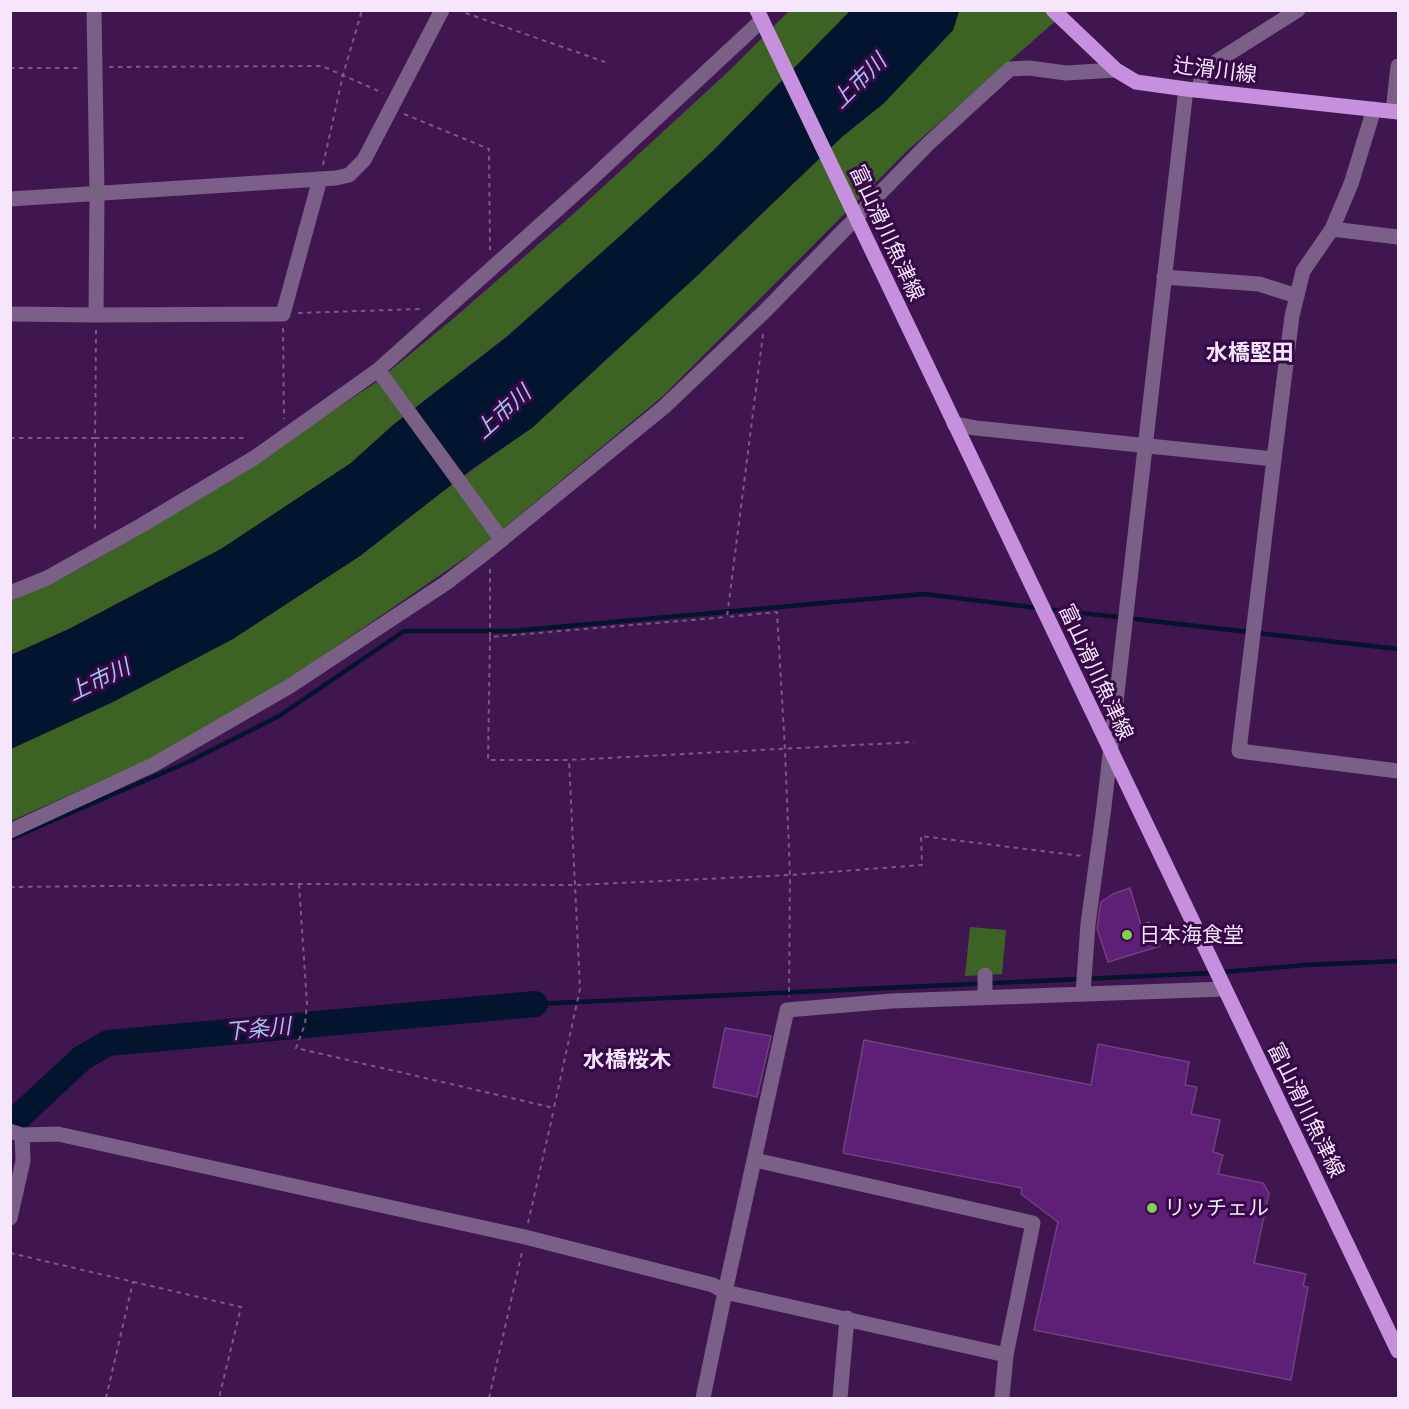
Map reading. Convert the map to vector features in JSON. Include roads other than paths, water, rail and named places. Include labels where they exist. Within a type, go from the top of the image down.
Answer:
[{"type":"main road","name":"辻滑川線","points":[[1053,10],[1116,70],[1136,82],[1396,111]]},
{"type":"main road","name":"富山滑川魚津線","points":[[760,15],[1398,1351]]},
{"type":"street","points":[[94,10],[96,315]]},
{"type":"street","points":[[10,199],[320,179],[349,175],[364,160],[442,10]]},
{"type":"street","points":[[1083,991],[1083,969],[1164,277],[1193,90],[1217,61],[1298,10]]},
{"type":"street","points":[[10,594],[47,578],[254,458],[378,370],[587,183],[760,15]]},
{"type":"street","points":[[1396,111],[1398,66]]},
{"type":"street","points":[[10,831],[153,765],[290,686],[446,583],[664,407],[766,310],[928,144],[1010,69],[1029,68],[1066,73],[1116,70]]},
{"type":"street","points":[[1374,109],[1351,184],[1332,230],[1303,271],[1292,316],[1239,751],[1398,771]]},
{"type":"street","points":[[10,314],[283,314],[320,179]]},
{"type":"street","points":[[1332,230],[1398,237]]},
{"type":"street","points":[[1164,277],[1259,284],[1297,296]]},
{"type":"street","points":[[378,370],[502,540]]},
{"type":"street","points":[[954,424],[1274,459]]},
{"type":"street","points":[[984,998],[985,975]]},
{"type":"street","points":[[703,1398],[787,1010],[892,1001],[1222,985]]},
{"type":"street","points":[[16,1133],[58,1134],[525,1237],[713,1285],[725,1292],[1006,1355]]},
{"type":"street","points":[[10,1147],[16,1133]]},
{"type":"street","points":[[10,1218],[23,1161],[16,1133]]},
{"type":"street","points":[[755,1160],[1033,1223],[1006,1355],[1002,1398]]},
{"type":"street","points":[[840,1398],[848,1318]]},
{"type":"water","name":"上市川","points":[[850,11],[959,11],[953,30],[884,103],[843,136],[698,275],[532,428],[473,468],[360,556],[233,639],[113,702],[11,749],[11,655],[69,629],[221,549],[351,463],[393,425],[507,337],[619,237],[713,151]]},
{"type":"waterway","points":[[10,839],[188,762],[279,716],[404,631],[512,631],[924,594],[1038,608]]},
{"type":"waterway","points":[[1047,609],[1398,649]]},
{"type":"waterway","points":[[1222,972],[1305,965],[1398,961]]},
{"type":"waterway","points":[[535,1004],[1213,973]]},
{"type":"waterway","name":"下条川","points":[[10,1125],[82,1058],[108,1043],[535,1004]]},
{"type":"place","name":"日本海食堂","points":[[1127,935]]},
{"type":"place","name":"リッチェル","points":[[1152,1208]]},
{"type":"district","name":"水橋堅田","points":[[1250,353]]},
{"type":"district","name":"水橋桜木","points":[[627,1060]]}]
